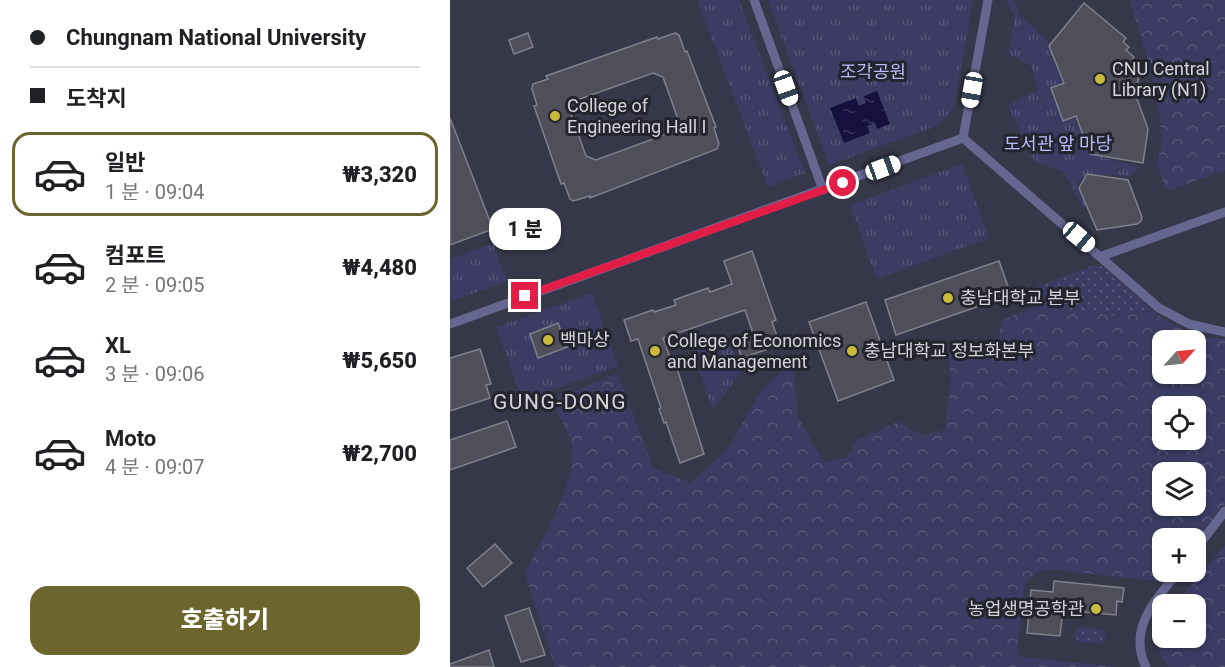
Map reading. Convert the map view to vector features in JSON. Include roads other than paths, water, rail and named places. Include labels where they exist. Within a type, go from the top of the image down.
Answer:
[{"type":"street","points":[[754,0],[823,190]]},
{"type":"street","points":[[963,138],[988,0]]},
{"type":"street","points":[[450,324],[963,138]]},
{"type":"street","points":[[963,138],[1102,256],[1159,308],[1197,327],[1225,332]]},
{"type":"street","points":[[1102,256],[1225,212]]},
{"type":"street","points":[[1206,536],[1225,512]]},
{"type":"street","points":[[1146,667],[1141,655],[1139,640],[1144,619],[1170,582]]},
{"type":"water","points":[[877,91],[890,124],[877,129],[875,123],[867,126],[870,133],[844,143],[830,108],[856,98],[859,106],[866,103],[864,96]]},
{"type":"place","name":"CNU Central Library (N1)","points":[[1100,79]]},
{"type":"place","name":"College of Engineering Hall I","points":[[555,116]]},
{"type":"place","name":"충남대학교 본부","points":[[948,298]]},
{"type":"place","name":"백마상","points":[[548,340]]},
{"type":"place","name":"College of Economics and Management","points":[[655,351]]},
{"type":"place","name":"충남대학교 정보화본부","points":[[852,351]]},
{"type":"place","name":"농업생명공학관","points":[[1096,609]]},
{"type":"district","name":"GUNG-DONG","points":[[560,402]]},
{"type":"park label","name":"조각공원","points":[[873,72]]},
{"type":"park label","name":"도서관 앞 마당","points":[[1058,144]]}]
